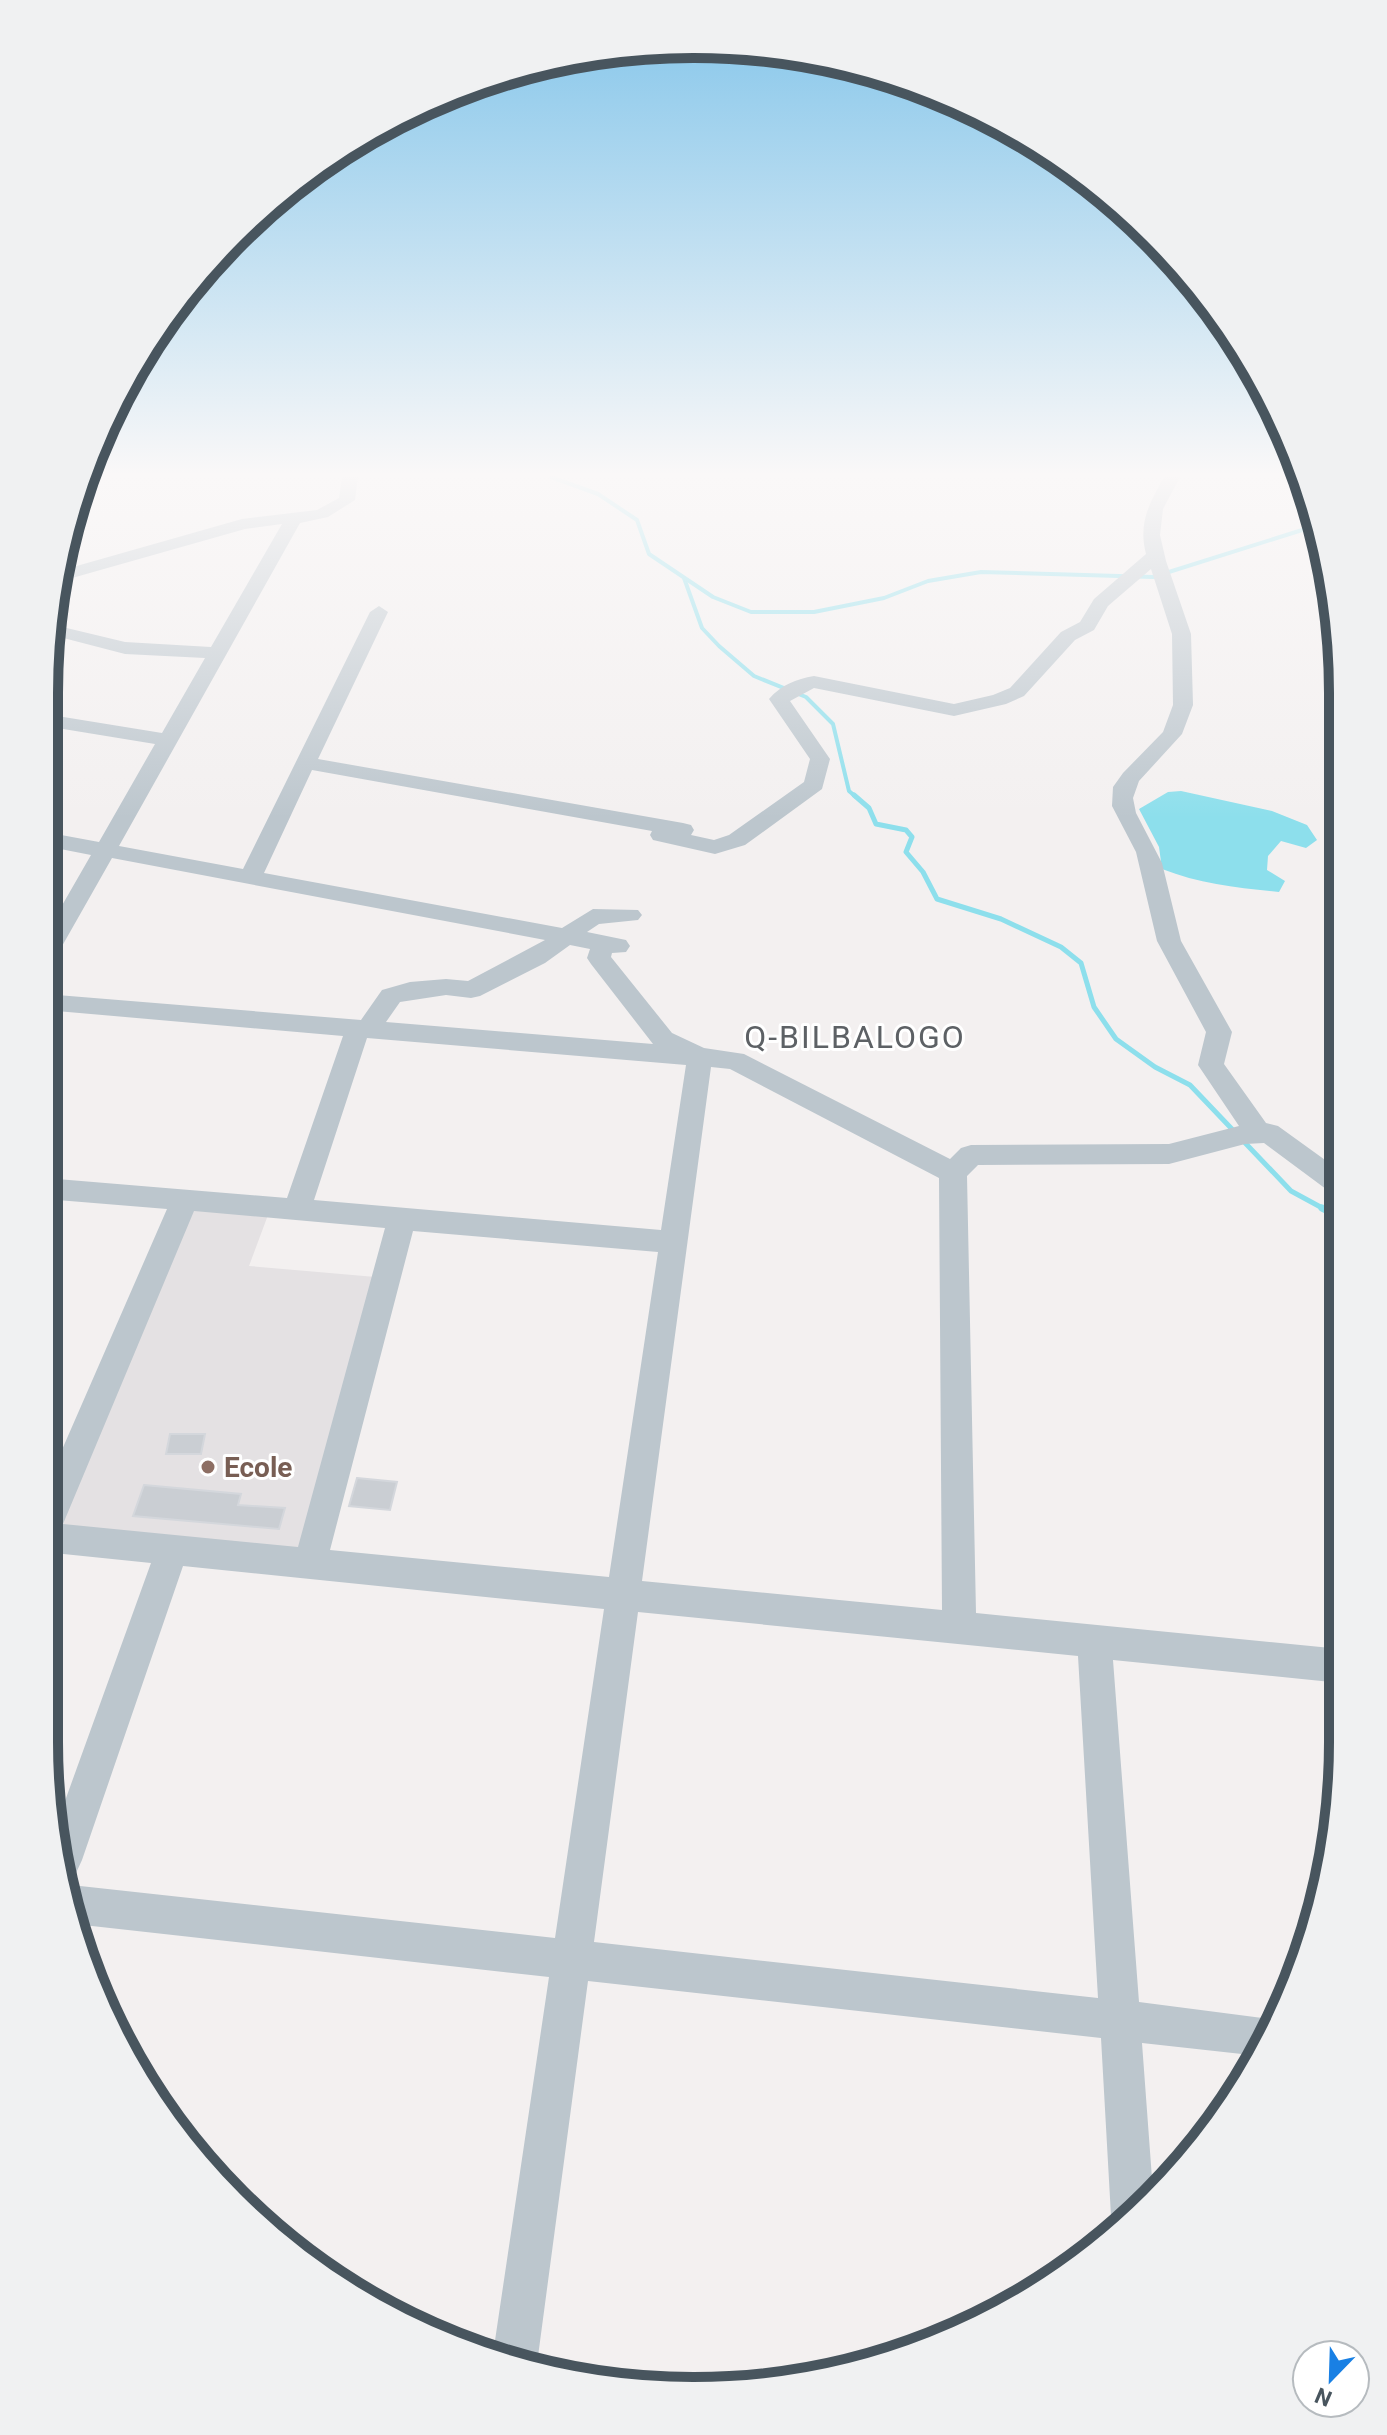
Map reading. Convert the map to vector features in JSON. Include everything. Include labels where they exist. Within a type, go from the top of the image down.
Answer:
[{"type":"street","points":[[58,933],[253,591]]},
{"type":"street","points":[[661,835],[715,847],[742,841],[814,784],[820,759],[779,699],[801,684],[833,684],[954,710],[999,700],[1017,692],[1068,636],[1087,626],[1101,603],[1115,591]]},
{"type":"street","points":[[1169,591],[1181,628],[1181,715],[1161,750],[1131,776],[1121,794],[1124,813],[1147,853],[1168,940],[1219,1032],[1211,1065],[1244,1136]]},
{"type":"street","points":[[250,877],[379,612]]},
{"type":"street","points":[[61,632],[125,648],[218,653]]},
{"type":"street","points":[[58,722],[168,740]]},
{"type":"street","points":[[306,763],[742,841]]},
{"type":"street","points":[[58,841],[610,944],[599,958],[663,1039],[700,1057]]},
{"type":"street","points":[[297,1209],[363,1028],[391,996],[410,990],[446,987],[471,990],[537,957],[593,917],[630,915]]},
{"type":"street","points":[[58,1003],[735,1060],[953,1173]]},
{"type":"street","points":[[516,2351],[700,1057]]},
{"type":"street","points":[[959,1628],[953,1173],[971,1155],[1169,1154],[1269,1133],[1329,1177]]},
{"type":"street","points":[[58,1189],[673,1242]]},
{"type":"street","points":[[58,1496],[185,1200]]},
{"type":"street","points":[[310,1563],[402,1218]]},
{"type":"street","points":[[58,1538],[1329,1665]]},
{"type":"street","points":[[67,1848],[172,1549]]},
{"type":"street","points":[[1094,1641],[1132,2201]]},
{"type":"street","points":[[80,1905],[1256,2036]]},
{"type":"shaded area","points":[[185,1200],[271,1207],[249,1266],[387,1278],[310,1563],[58,1531],[58,1496]]},
{"type":"water","points":[[1181,791],[1272,811],[1307,825],[1317,840],[1306,848],[1281,841],[1268,856],[1267,870],[1285,881],[1279,892],[1205,882],[1162,869],[1159,847],[1139,809],[1168,792]]},
{"type":"building","points":[[170,1434],[205,1434],[201,1454],[166,1454]]},
{"type":"building","points":[[357,1478],[397,1482],[390,1510],[349,1506]]},
{"type":"building","points":[[144,1485],[241,1494],[238,1505],[285,1508],[279,1529],[133,1516]]},
{"type":"waterway","points":[[689,591],[702,628],[719,646],[754,676],[806,697],[833,724],[849,791],[856,797]]},
{"type":"waterway","points":[[704,591],[751,612],[814,612],[884,598],[903,591]]},
{"type":"waterway","points":[[854,795],[869,808],[876,824],[906,830],[912,837],[906,852],[923,872],[937,899],[1001,919],[1061,947],[1081,963],[1094,1007],[1116,1039],[1155,1067],[1190,1085],[1291,1191],[1326,1210]]},
{"type":"waterway","points":[[1322,1208],[1326,1210]]},
{"type":"place","name":"Ecole","points":[[208,1467]]},
{"type":"district","name":"Q-BILBALOGO","points":[[855,1037]]}]
